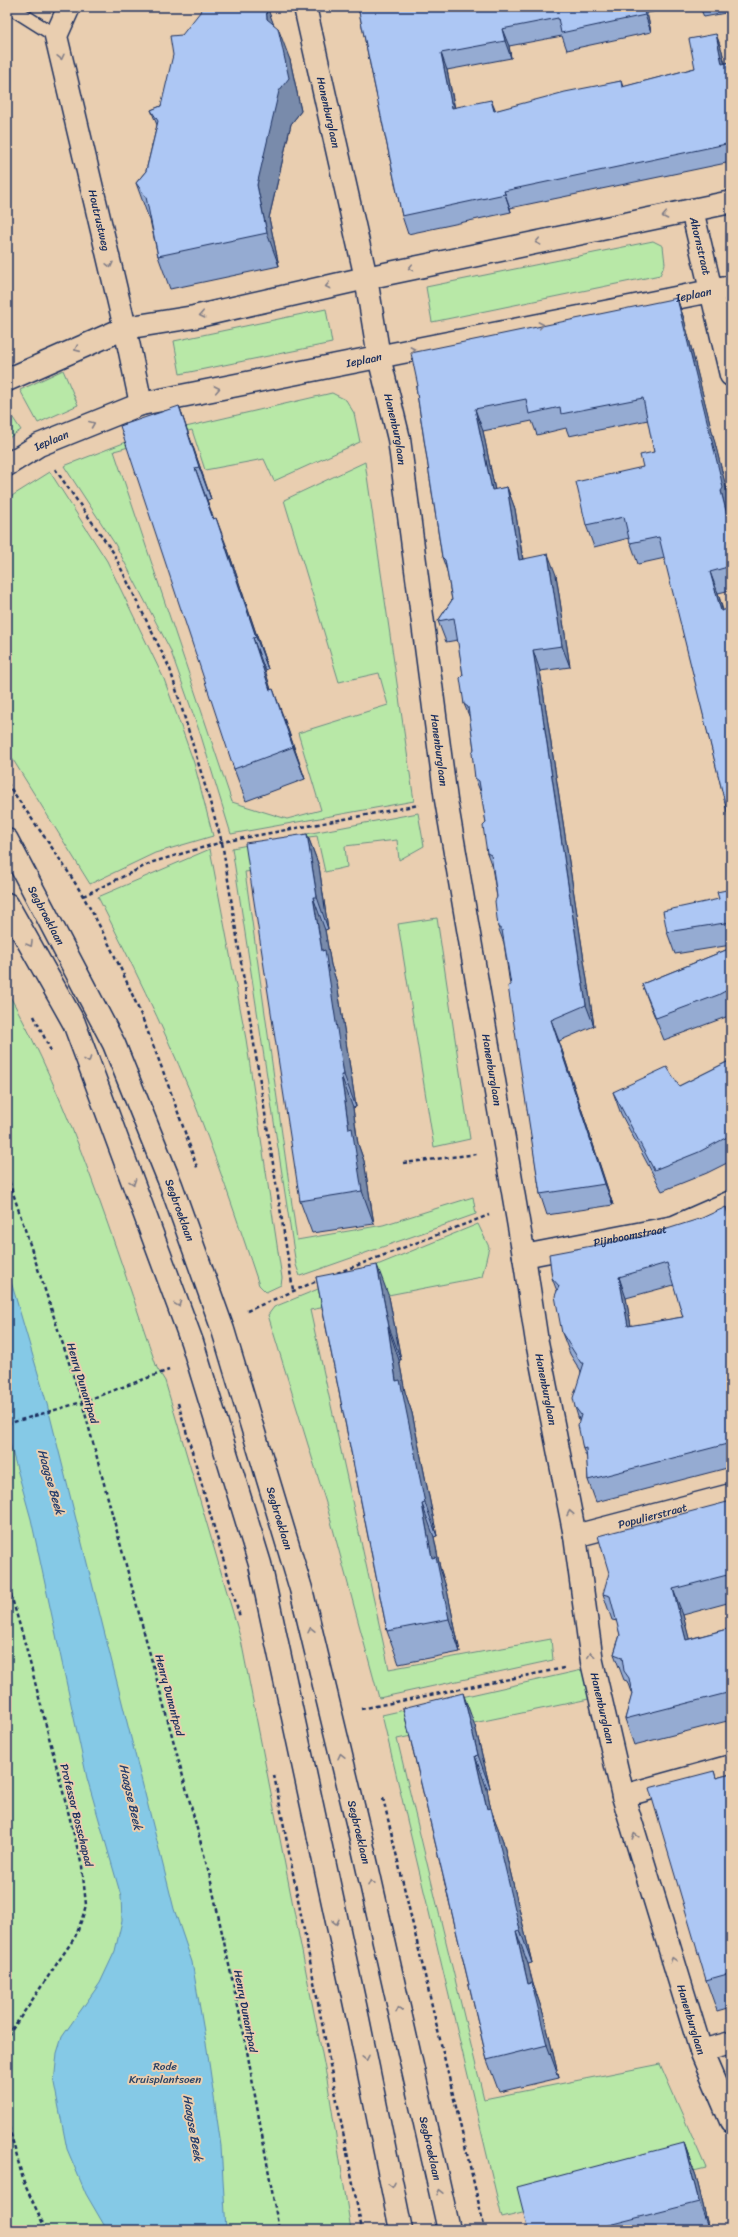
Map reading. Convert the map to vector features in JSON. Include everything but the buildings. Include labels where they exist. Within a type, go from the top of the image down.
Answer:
[{"type":"street","points":[[56,36],[69,7]]},
{"type":"street","name":"Hanenburglaan","points":[[305,7],[366,278],[379,357],[399,439],[446,800],[505,1150],[516,1205],[537,1342],[575,1536],[592,1662],[623,1796],[701,2051],[731,2120]]},
{"type":"street","name":"Houtrustweg","points":[[56,36],[125,328],[141,404]]},
{"type":"street","points":[[7,380],[125,328],[194,317],[366,278],[731,202]]},
{"type":"street","name":"Ahornstraat","points":[[692,210],[721,289],[731,375]]},
{"type":"street","name":"Ieplaan","points":[[7,465],[39,445],[141,404],[721,289]]},
{"type":"street","name":"Segbroeklaan","points":[[7,840],[114,1044],[171,1185],[223,1330],[301,1589],[361,1839],[449,2230]]},
{"type":"street","points":[[7,904],[74,1023],[192,1342],[260,1564],[358,2019],[401,2230]]},
{"type":"street","name":"Pijnboomstraat","points":[[524,1256],[674,1227],[731,1202]]},
{"type":"street","name":"Populierstraat","points":[[575,1536],[731,1495]]},
{"type":"street","points":[[623,1796],[731,1766]]},
{"type":"street","points":[[701,2051],[731,2043]]},
{"type":"lane","points":[[10,7],[56,36]]},
{"type":"path","points":[[39,445],[113,552],[170,669],[222,842],[293,1290]]},
{"type":"path","points":[[83,896],[153,862],[222,842],[446,800]]},
{"type":"path","points":[[33,1013],[53,1054]]},
{"type":"path","points":[[403,1163],[505,1150]]},
{"type":"path","name":"Henry Dunantpad","points":[[7,1175],[82,1402],[210,1873],[244,2034],[279,2230]]},
{"type":"path","points":[[330,1276],[516,1205]]},
{"type":"path","points":[[247,1311],[323,1278]]},
{"type":"path","points":[[167,1364],[171,1377]]},
{"type":"path","points":[[7,1424],[82,1402],[169,1370]]},
{"type":"path","points":[[178,1400],[241,1622]]},
{"type":"path","name":"Professor Bosschapad","points":[[7,1581],[28,1654],[82,1866],[86,1905],[75,1937],[7,2037]]},
{"type":"path","points":[[361,1709],[592,1662]]},
{"type":"path","points":[[272,1767],[362,2230]]},
{"type":"path","points":[[7,2120],[24,2183],[46,2230]]},
{"type":"green space","points":[[653,241],[663,246],[665,264],[660,275],[432,322],[426,287]]},
{"type":"green space","points":[[326,309],[332,343],[180,374],[174,341]]},
{"type":"green space","points":[[63,370],[78,405],[38,423],[20,390]]},
{"type":"green space","points":[[332,393],[346,400],[354,413],[360,442],[274,481],[264,459],[205,470],[192,430],[114,451],[232,802],[287,819],[321,810],[298,733],[388,705],[379,673],[339,682],[284,500],[365,462],[414,801],[231,834],[201,736],[170,649],[115,544],[64,466],[134,439]]},
{"type":"green space","points":[[7,409],[21,430],[7,439]]},
{"type":"green space","points":[[50,472],[107,561],[164,679],[194,763],[213,836],[155,853],[90,884],[7,750],[7,499]]},
{"type":"green space","points":[[418,813],[424,846],[399,860],[397,840],[345,846],[347,867],[325,872],[317,836],[291,839],[294,866],[245,872],[297,1240],[383,1225],[473,1197],[476,1214],[300,1276],[296,1265],[232,848]]},
{"type":"green space","points":[[210,849],[246,1039],[282,1278],[281,1285],[266,1292],[259,1285],[217,1162],[179,1065],[134,968],[98,897]]},
{"type":"green space","points":[[437,918],[470,1139],[434,1147],[398,924]]},
{"type":"green space","name":"Rode Kruisplantsoen","points":[[7,991],[52,1081],[72,1128],[108,1224],[157,1368],[165,1381],[241,1640],[327,2079],[351,2230],[7,2230]]},
{"type":"green space","points":[[478,1224],[489,1247],[482,1277],[310,1310],[389,1669],[551,1639],[553,1660],[379,1698],[326,1503],[268,1315],[274,1307]]},
{"type":"green space","points":[[582,1670],[589,1699],[397,1739],[484,2099],[660,2064],[706,2168],[502,2218],[382,1715]]},
{"type":"water","name":"Haagse Beek","points":[[7,1268],[47,1404],[174,1909],[192,1962],[207,2049],[221,2146],[226,2230],[107,2230],[86,2194],[67,2149],[54,2083],[57,2053],[62,2037],[100,1983],[115,1951],[122,1921],[121,1896],[87,1778],[31,1519],[7,1433]]}]
